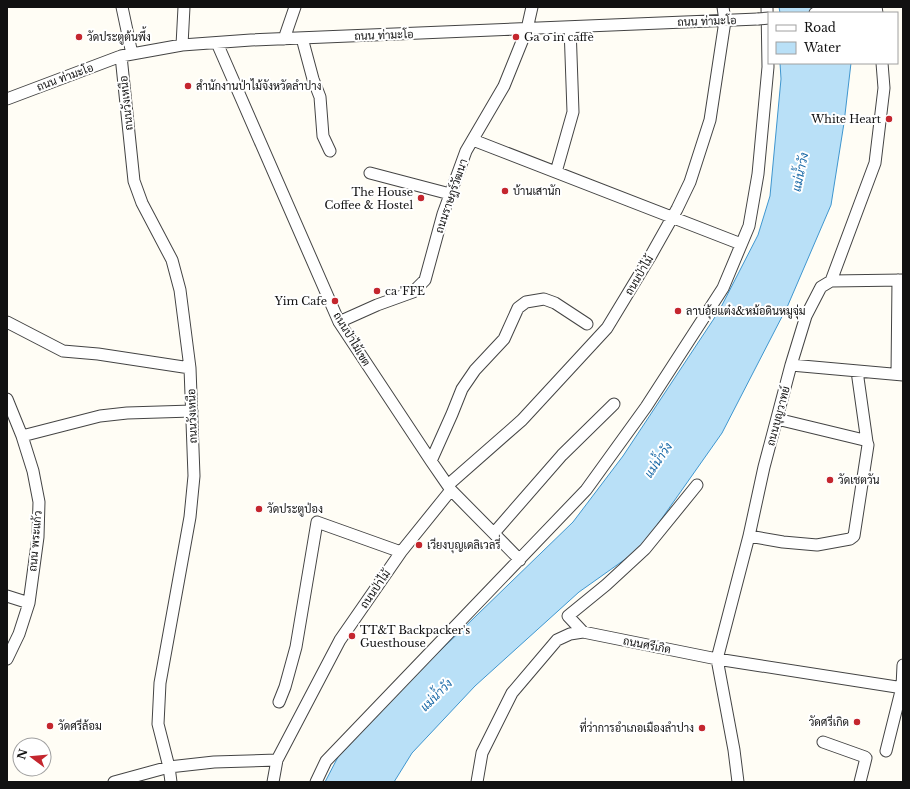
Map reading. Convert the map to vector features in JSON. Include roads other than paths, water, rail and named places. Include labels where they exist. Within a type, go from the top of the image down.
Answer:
[{"type":"street","name":"ถนนวังเหนือ","points":[[122,7],[134,181],[142,203],[172,260],[180,290],[190,368],[194,476],[190,517],[160,683],[158,724],[169,767],[171,782]]},
{"type":"street","points":[[182,45],[184,7]]},
{"type":"street","points":[[284,39],[295,7]]},
{"type":"street","name":"ถนนราษฎร์วัฒนา","points":[[339,322],[377,304],[413,292],[425,280],[443,214],[466,151],[504,86],[527,29],[532,7]]},
{"type":"street","name":"ถนนป่าไม้","points":[[273,782],[277,760],[340,640],[401,552],[449,487],[522,420],[607,328],[650,257],[671,217],[677,209],[690,182],[710,120],[725,21],[724,7]]},
{"type":"street","points":[[316,782],[326,761],[586,490],[646,407],[723,288],[749,226],[758,174],[768,67],[767,7]]},
{"type":"street","points":[[823,12],[869,7]]},
{"type":"street","name":"ถนน ท่ามะโอ","points":[[7,99],[126,55],[182,45],[302,38],[763,19]]},
{"type":"street","points":[[556,172],[573,112],[570,27]]},
{"type":"street","points":[[302,38],[313,79],[320,97],[322,136],[330,151]]},
{"type":"street","name":"ถนนป่าไม้เขต","points":[[217,43],[339,322],[449,487],[520,560]]},
{"type":"street","name":"ถนนบุญวาทย์","points":[[738,782],[734,750],[717,659],[749,536],[764,467],[791,365],[806,316],[821,287],[830,281],[875,163],[884,88],[882,64]]},
{"type":"street","points":[[473,140],[742,244]]},
{"type":"street","points":[[370,172],[450,194]]},
{"type":"street","points":[[791,365],[900,374],[900,280],[830,281]]},
{"type":"street","points":[[431,461],[462,389],[475,370],[504,339],[518,308],[526,302],[544,299],[555,303],[586,324]]},
{"type":"street","points":[[7,322],[63,351],[98,354],[190,368]]},
{"type":"street","points":[[749,536],[784,542],[817,545],[850,539],[854,536],[868,446],[858,371]]},
{"type":"street","name":"ถนน พระแก้ว","points":[[7,399],[22,436],[33,471],[39,502],[38,537],[29,603],[19,634],[7,659]]},
{"type":"street","points":[[494,533],[562,455],[614,404]]},
{"type":"street","points":[[22,436],[100,416],[127,413],[192,411]]},
{"type":"street","points":[[777,419],[867,442]]},
{"type":"street","points":[[583,632],[568,616],[606,585],[645,549],[697,484]]},
{"type":"street","points":[[279,702],[285,687],[296,647],[317,522],[401,552]]},
{"type":"street","points":[[7,596],[29,603]]},
{"type":"street","name":"ถนนศรีเกิด","points":[[477,782],[482,753],[512,693],[557,640],[570,634],[583,632],[717,659],[903,688]]},
{"type":"street","points":[[886,751],[903,688],[903,665]]},
{"type":"street","points":[[823,742],[866,758],[860,782]]},
{"type":"street","points":[[114,782],[169,767],[214,762],[277,760]]},
{"type":"water","points":[[779,7],[846,7],[847,12],[780,12]]},
{"type":"water","name":"แม่น้ำวัง","points":[[780,64],[851,64],[844,123],[831,205],[788,305],[722,433],[641,548],[579,592],[475,686],[412,753],[394,782],[325,782],[338,757],[412,678],[573,522],[623,456],[719,311],[758,235],[770,196],[781,79]]},
{"type":"place","name":"วัดประตูต้นพึ้ง","points":[[79,37]]},
{"type":"place","name":"Ga o in caffè","points":[[516,37]]},
{"type":"place","name":"สำนักงานป่าไม้จังหวัดลำปาง","points":[[188,86]]},
{"type":"place","name":"White Heart","points":[[889,119]]},
{"type":"place","name":"บ้านเสานัก","points":[[505,191]]},
{"type":"place","name":"The House Coffee & Hostel","points":[[421,198]]},
{"type":"place","name":"ca 'FFE","points":[[377,291]]},
{"type":"place","name":"Yim Cafe","points":[[335,301]]},
{"type":"place","name":"ลาบอุ้ยแต๋ง&หม้อดินหมูจุ่ม","points":[[678,311]]},
{"type":"place","name":"วัดเชตวัน","points":[[830,480]]},
{"type":"place","name":"วัดประตูป่อง","points":[[259,509]]},
{"type":"place","name":"เวียงบุญเดลิเวลรี่","points":[[419,545]]},
{"type":"place","name":"TT&T Backpacker's Guesthouse","points":[[352,636]]},
{"type":"place","name":"วัดศรีเกิด","points":[[857,722]]},
{"type":"place","name":"วัดศรีล้อม","points":[[50,726]]},
{"type":"place","name":"ที่ว่าการอำเภอเมืองลำปาง","points":[[702,728]]}]
